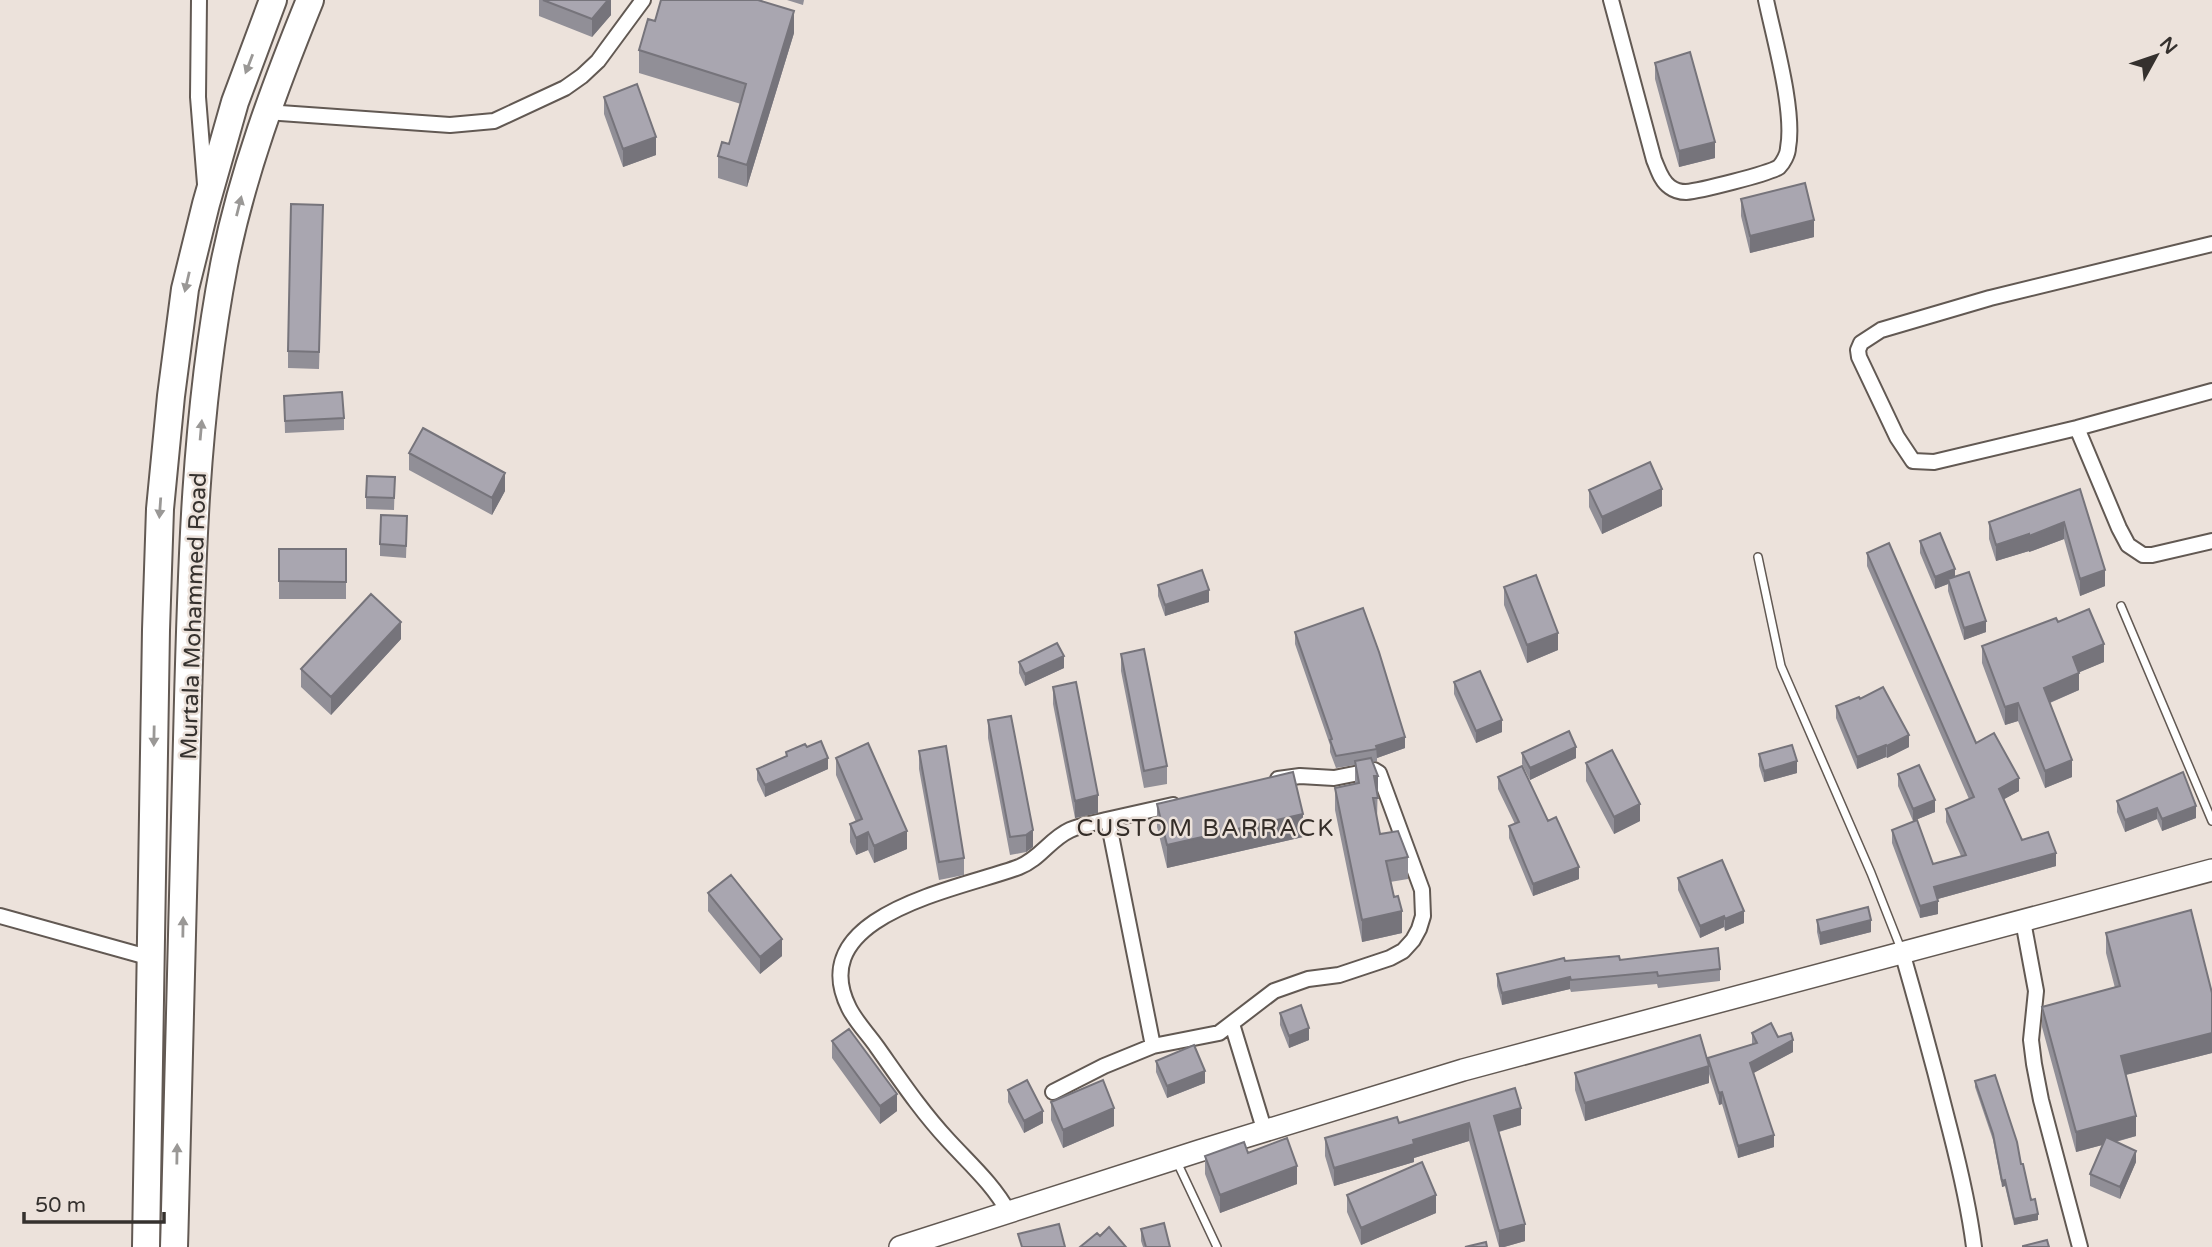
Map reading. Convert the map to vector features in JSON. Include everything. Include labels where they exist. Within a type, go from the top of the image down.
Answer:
[{"type":"highway","name":"Murtala Mohammed Road","points":[[146,1247],[160,509],[171,396],[185,289],[206,204],[234,102],[273,0]]},
{"type":"highway","name":"Murtala Mohammed Road","points":[[174,1247],[197,483],[212,338],[224,263],[266,112],[310,0]]},
{"type":"main road","points":[[900,1247],[1463,1070],[2212,870]]},
{"type":"street","points":[[199,0],[198,97],[206,204]]},
{"type":"street","points":[[266,112],[450,125],[494,121],[565,88],[582,76],[598,61],[643,0]]},
{"type":"street","points":[[1611,0],[1654,160],[1665,182],[1671,188],[1684,192],[1739,180],[1779,167],[1785,158],[1788,148],[1788,120],[1782,75],[1766,0]]},
{"type":"street","points":[[2212,244],[1990,298],[1894,326],[1869,336],[1858,349],[1859,358],[1897,437],[1913,461],[1934,462],[2077,428],[2212,391]]},
{"type":"street","points":[[2077,428],[2119,528],[2128,545],[2135,551],[2152,555],[2212,541]]},
{"type":"street","points":[[1054,1092],[1104,1066],[1153,1046],[1219,1033],[1274,992],[1308,979],[1339,975],[1390,958],[1403,951],[1413,940],[1423,916],[1422,890],[1379,773],[1374,770],[1334,778],[1300,776],[1261,782]]},
{"type":"street","points":[[1009,1213],[997,1191],[945,1138],[908,1091],[849,1009],[841,986],[841,962],[849,944],[871,923],[912,903],[1021,866],[1071,829],[1182,803]]},
{"type":"street","points":[[1108,820],[1153,1046]]},
{"type":"street","points":[[0,916],[151,958]]},
{"type":"street","points":[[2022,921],[2036,991],[2031,1040],[2034,1064],[2080,1247]]},
{"type":"street","points":[[1902,952],[1951,1135],[1970,1215],[1974,1247]]},
{"type":"street","points":[[1232,1024],[1265,1132]]},
{"type":"lane","points":[[1758,557],[1781,666],[1871,873],[1902,952]]},
{"type":"lane","points":[[2121,606],[2212,821]]},
{"type":"lane","points":[[1175,1159],[1217,1247]]},
{"type":"building","points":[[543,0],[608,0],[592,19]]},
{"type":"building","points":[[661,0],[758,0],[794,11],[747,165],[718,156],[722,142],[729,144],[746,84],[639,50],[648,19],[655,21]]},
{"type":"building","points":[[1690,52],[1715,142],[1679,151],[1655,63]]},
{"type":"building","points":[[637,84],[656,137],[623,149],[604,97]]},
{"type":"building","points":[[1805,183],[1814,220],[1750,236],[1741,199]]},
{"type":"building","points":[[291,204],[323,205],[319,352],[288,351]]},
{"type":"building","points":[[342,392],[344,418],[285,421],[284,396]]},
{"type":"building","points":[[423,428],[505,473],[492,498],[409,453]]},
{"type":"building","points":[[1650,462],[1662,489],[1602,517],[1589,490]]},
{"type":"building","points":[[367,476],[395,477],[394,498],[366,497]]},
{"type":"building","points":[[2080,489],[2105,570],[2080,579],[2064,522],[1996,545],[1989,522]]},
{"type":"building","points":[[381,515],[407,516],[406,546],[380,544]]},
{"type":"building","points":[[1940,533],[1955,569],[1935,577],[1920,541]]},
{"type":"building","points":[[1889,543],[1976,743],[1994,733],[2019,778],[1999,789],[2022,840],[2048,832],[2056,853],[1934,887],[1938,901],[1920,906],[1892,830],[1917,820],[1933,864],[1966,855],[1946,809],[1974,797],[1867,553]]},
{"type":"building","points":[[279,549],[346,549],[346,582],[279,581]]},
{"type":"building","points":[[1202,570],[1209,590],[1165,605],[1158,585]]},
{"type":"building","points":[[1969,572],[1986,621],[1964,628],[1948,579]]},
{"type":"building","points":[[1536,575],[1558,633],[1527,645],[1504,587]]},
{"type":"building","points":[[371,594],[401,622],[331,697],[301,669]]},
{"type":"building","points":[[1363,608],[1405,737],[1376,746],[1377,749],[1336,756],[1295,632]]},
{"type":"building","points":[[2089,609],[2104,644],[2073,657],[2079,673],[2044,688],[2072,760],[2045,771],[2018,703],[2005,707],[1982,646],[2056,618],[2058,622]]},
{"type":"building","points":[[1057,643],[1064,656],[1025,674],[1019,662]]},
{"type":"building","points":[[1144,649],[1167,766],[1144,771],[1121,654]]},
{"type":"building","points":[[1480,671],[1502,720],[1476,731],[1454,682]]},
{"type":"building","points":[[1076,682],[1098,795],[1075,801],[1053,687]]},
{"type":"building","points":[[1883,687],[1909,735],[1857,757],[1836,706],[1859,697],[1860,699]]},
{"type":"building","points":[[1011,716],[1033,830],[1026,835],[1010,837],[988,720]]},
{"type":"building","points":[[1569,731],[1576,747],[1530,768],[1522,753]]},
{"type":"building","points":[[821,741],[828,758],[765,785],[757,769],[787,756],[786,752]]},
{"type":"building","points":[[868,743],[907,831],[874,846],[868,832],[856,838],[850,824],[862,819],[836,758]]},
{"type":"building","points":[[1792,745],[1797,761],[1764,771],[1759,754]]},
{"type":"building","points":[[946,746],[964,858],[939,862],[919,751]]},
{"type":"building","points":[[1612,750],[1640,804],[1614,817],[1586,763]]},
{"type":"building","points":[[1371,758],[1378,776],[1374,776],[1378,798],[1373,798],[1380,834],[1398,831],[1408,857],[1386,861],[1394,897],[1398,896],[1402,911],[1362,920],[1335,788],[1359,783],[1355,761]]},
{"type":"building","points":[[1919,765],[1935,800],[1913,809],[1898,774]]},
{"type":"building","points":[[1522,766],[1548,821],[1556,817],[1579,867],[1533,884],[1509,826],[1519,822],[1498,777]]},
{"type":"building","points":[[1293,772],[1303,814],[1167,845],[1157,804]]},
{"type":"building","points":[[2183,772],[2196,806],[2162,819],[2157,808],[2125,820],[2117,801]]},
{"type":"building","points":[[1722,860],[1744,911],[1700,926],[1678,878]]},
{"type":"building","points":[[731,875],[782,939],[760,957],[708,893]]},
{"type":"building","points":[[1868,907],[1871,920],[1820,933],[1817,920]]},
{"type":"building","points":[[2191,910],[2212,993],[2212,1033],[2121,1056],[2136,1116],[2076,1132],[2042,1007],[2120,986],[2106,933]]},
{"type":"building","points":[[1718,948],[1720,969],[1658,976],[1657,972],[1571,980],[1570,977],[1502,993],[1497,974],[1564,958],[1565,961],[1619,956],[1620,960]]},
{"type":"building","points":[[1301,1005],[1309,1028],[1289,1036],[1280,1013]]},
{"type":"building","points":[[1771,1023],[1778,1037],[1791,1033],[1793,1040],[1750,1063],[1774,1135],[1738,1146],[1722,1092],[1719,1093],[1708,1058],[1757,1043],[1752,1033]]},
{"type":"building","points":[[849,1029],[897,1094],[880,1106],[832,1041]]},
{"type":"building","points":[[1700,1035],[1709,1066],[1585,1103],[1575,1073]]},
{"type":"building","points":[[1194,1045],[1205,1071],[1167,1086],[1156,1061]]},
{"type":"building","points":[[1995,1075],[2017,1142],[2031,1200],[2035,1199],[2038,1214],[2014,1219],[2005,1180],[2002,1181],[1993,1134],[1975,1081]]},
{"type":"building","points":[[1027,1080],[1043,1111],[1024,1121],[1008,1090]]},
{"type":"building","points":[[1103,1080],[1114,1108],[1063,1130],[1051,1102]]},
{"type":"building","points":[[1515,1088],[1521,1108],[1494,1116],[1525,1224],[1499,1231],[1469,1123],[1413,1140],[1414,1144],[1334,1168],[1325,1138],[1397,1117],[1399,1123]]},
{"type":"building","points":[[2106,1137],[2136,1151],[2120,1187],[2090,1174]]},
{"type":"building","points":[[1287,1138],[1297,1166],[1220,1195],[1205,1156],[1244,1142],[1248,1153]]},
{"type":"building","points":[[1422,1162],[1436,1195],[1361,1228],[1347,1195]]},
{"type":"building","points":[[1164,1223],[1170,1247],[1146,1247],[1141,1229]]},
{"type":"building","points":[[1059,1224],[1065,1247],[1022,1247],[1018,1234]]},
{"type":"building","points":[[1109,1227],[1126,1247],[1080,1247],[1097,1233],[1100,1236]]},
{"type":"building","points":[[2047,1240],[2049,1247],[2023,1247],[2023,1246]]},
{"type":"building","points":[[1486,1242],[1487,1247],[1465,1247]]},
{"type":"district","name":"CUSTOM BARRACK","points":[[1206,828]]}]
